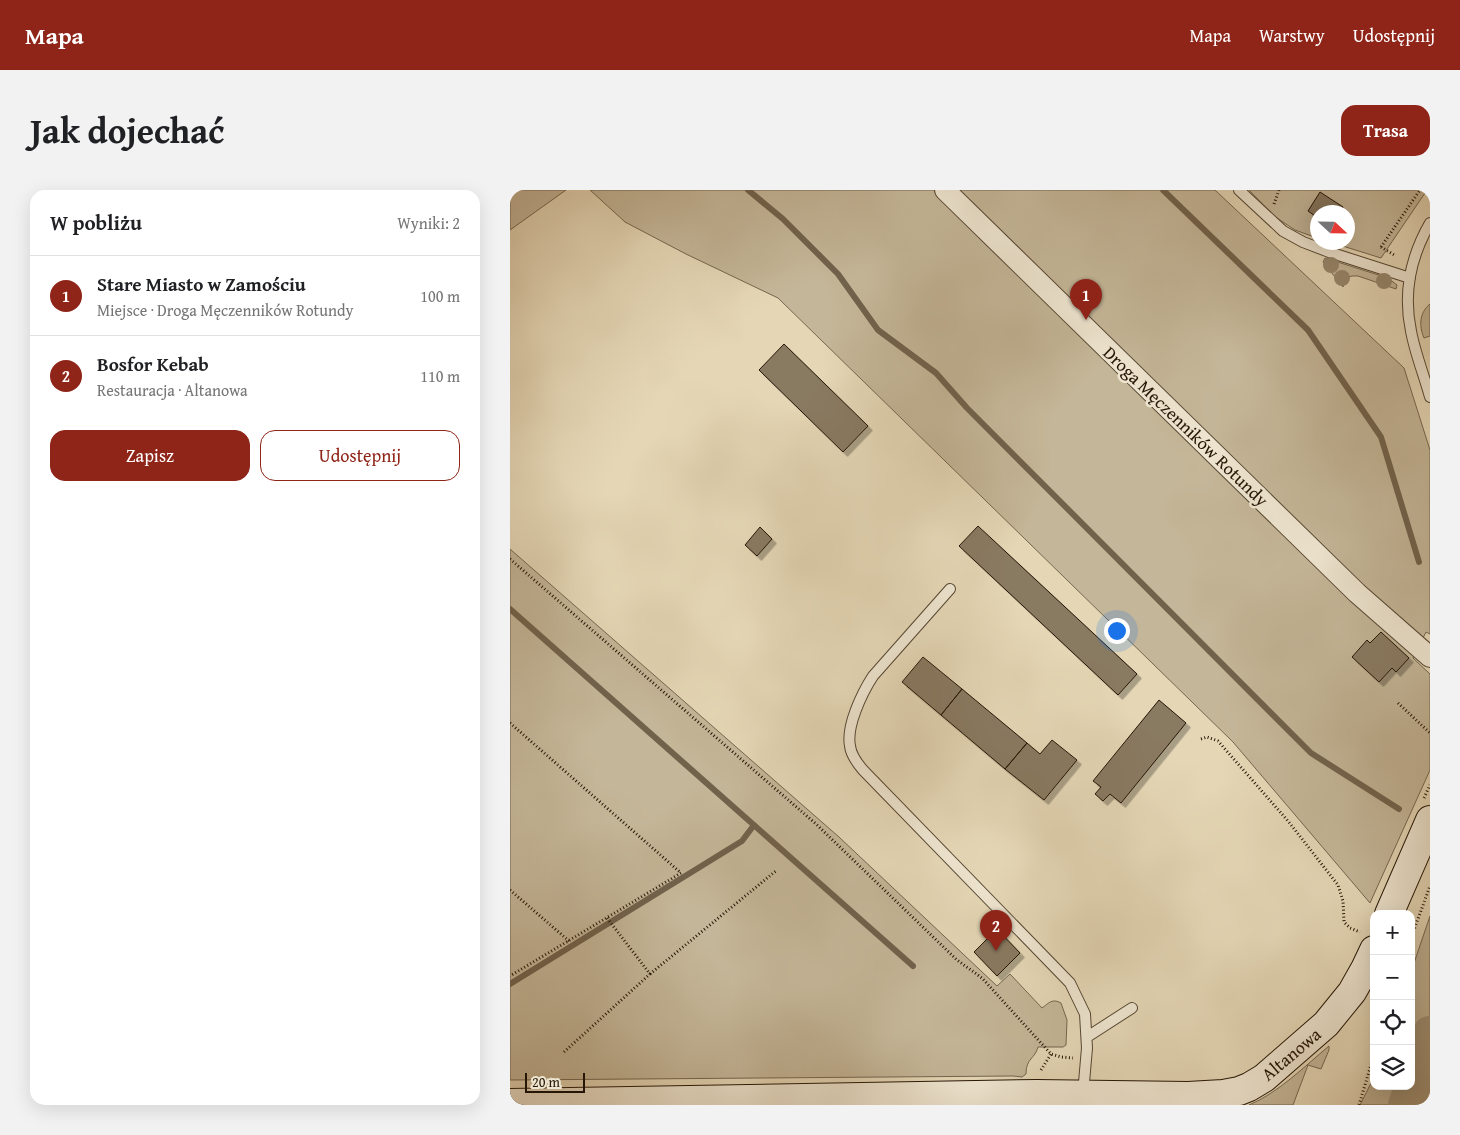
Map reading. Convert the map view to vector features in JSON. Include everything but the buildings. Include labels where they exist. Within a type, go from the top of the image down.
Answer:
[{"type":"street","name":"Droga Męczenników Rotundy","points":[[946,190],[1357,593],[1430,657]]},
{"type":"street","points":[[1392,910],[1430,820]]},
{"type":"street","name":"Altanowa","points":[[510,1103],[1018,1094],[1209,1095],[1239,1091],[1264,1078],[1326,1024],[1352,992],[1365,969],[1370,943]]},
{"type":"lane","points":[[1239,190],[1283,231],[1303,242],[1410,278]]},
{"type":"lane","points":[[1430,223],[1416,251],[1405,313],[1430,397]]},
{"type":"lane","points":[[950,589],[873,676],[859,703],[850,731],[850,746],[855,759],[868,775],[1070,983],[1085,1014],[1087,1037],[1083,1095]]},
{"type":"lane","points":[[1087,1037],[1132,1008]]},
{"type":"path","points":[[1273,206],[1279,190]]},
{"type":"path","points":[[1381,248],[1420,190]]},
{"type":"path","points":[[510,559],[816,824],[957,960],[982,978],[1051,1054],[1041,1067],[1040,1074]]},
{"type":"path","points":[[1398,703],[1430,734]]},
{"type":"path","points":[[510,723],[680,873],[510,976]]},
{"type":"path","points":[[1201,739],[1207,737],[1218,741],[1288,821],[1338,885],[1343,901],[1344,922],[1370,943]]},
{"type":"path","points":[[564,1052],[650,974],[777,870]]},
{"type":"path","points":[[1415,927],[1430,886]]},
{"type":"path","points":[[510,890],[568,941]]},
{"type":"path","points":[[607,918],[650,974]]},
{"type":"path","points":[[1359,1105],[1370,1068]]},
{"type":"shaded area","points":[[510,190],[566,190],[510,230]]},
{"type":"shaded area","points":[[590,190],[1215,190],[1404,368],[1430,450],[1430,634],[1426,632],[1413,658],[1430,674],[1430,770],[1370,903],[1233,742],[778,298],[686,254],[625,222]]},
{"type":"shaded area","points":[[1249,190],[1427,190],[1381,258],[1355,250],[1355,205],[1310,205],[1310,235],[1295,230],[1274,216]]},
{"type":"shaded area","points":[[1325,258],[1388,278],[1397,285],[1396,289],[1358,276],[1346,278],[1343,287],[1323,262]]},
{"type":"shaded area","points":[[1430,304],[1430,336],[1424,338],[1421,320],[1424,311]]},
{"type":"shaded area","points":[[510,549],[839,837],[997,986],[1010,974],[1042,1008],[1053,1001],[1061,1003],[1067,1020],[1066,1045],[1063,1047],[1038,1047],[1027,1065],[1026,1074],[1022,1077],[510,1080]]},
{"type":"shaded area","points":[[1430,916],[1430,1105],[1360,1105],[1370,1085],[1370,1090],[1415,1090],[1415,960]]},
{"type":"shaded area","points":[[1329,1046],[1321,1069],[1308,1065],[1293,1105],[1249,1105],[1281,1086]]},
{"type":"waterway","points":[[748,190],[783,219],[838,274],[878,330],[936,373],[967,408],[1311,753],[1399,809]]},
{"type":"waterway","points":[[1163,190],[1308,330],[1381,437],[1419,562]]},
{"type":"waterway","points":[[510,609],[913,966]]},
{"type":"waterway","points":[[510,984],[742,841],[754,825]]},
{"type":"waterway","points":[[1406,1105],[1430,1034]]},
{"type":"place","name":"Stare Miasto w Zamościu","points":[[1086,320]]},
{"type":"place","name":"Bosfor Kebab","points":[[996,951]]}]
